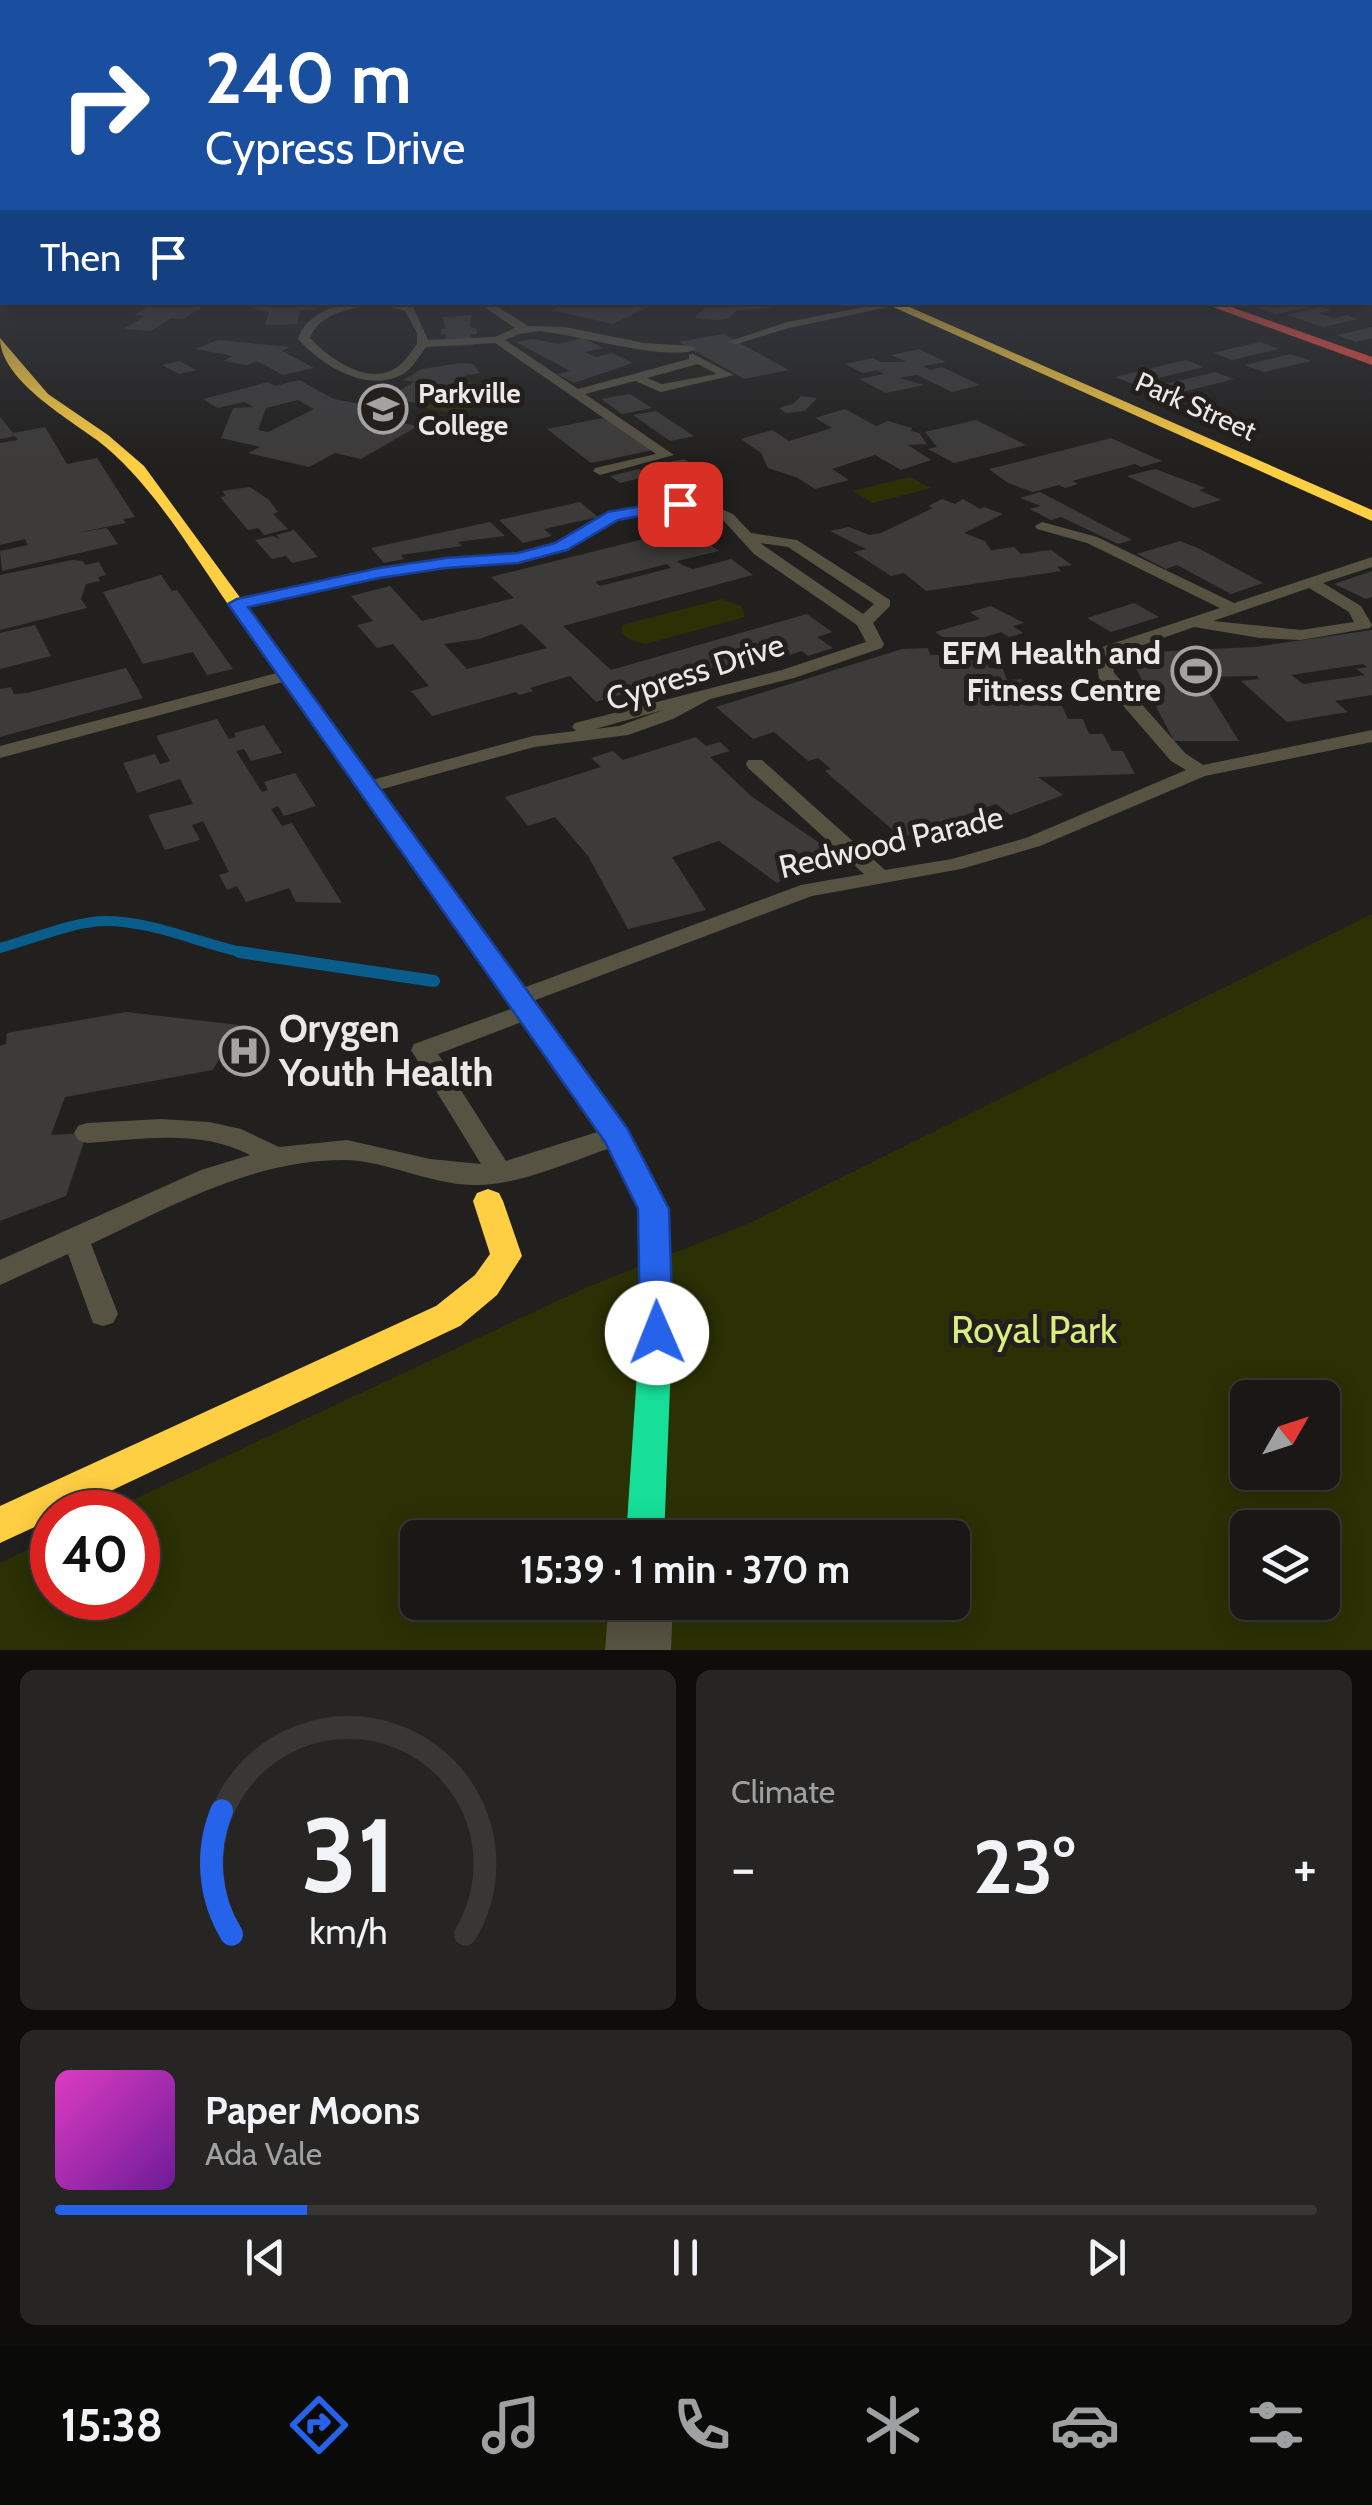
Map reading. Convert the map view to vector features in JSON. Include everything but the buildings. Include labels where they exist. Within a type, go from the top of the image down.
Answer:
[{"type":"street","name":"Park Street","points":[[899,308],[1372,516]]},
{"type":"street","points":[[1221,308],[1372,361]]},
{"type":"street","points":[[0,342],[42,397],[103,438],[139,469],[616,1136],[654,1209],[657,1333],[646,1520]]},
{"type":"street","points":[[0,1525],[448,1316],[486,1284],[506,1256],[488,1201]]},
{"type":"street","points":[[638,1650],[640,1620]]},
{"type":"lane","points":[[340,308],[330,310],[306,331],[304,339],[349,372],[372,376],[402,369],[423,344],[422,333],[405,308]]},
{"type":"lane","points":[[491,308],[526,330]]},
{"type":"lane","points":[[736,341],[871,308]]},
{"type":"lane","points":[[423,344],[496,340],[526,330],[562,331],[691,353],[728,374],[662,388],[633,376]]},
{"type":"lane","points":[[496,340],[666,455],[600,471]]},
{"type":"lane","points":[[577,393],[691,353]]},
{"type":"lane","points":[[237,604],[379,573],[518,558],[561,547],[613,516],[650,506],[680,504],[707,508],[728,517],[746,537],[791,575],[864,622],[884,603],[792,543],[746,537]]},
{"type":"lane","points":[[1042,526],[1092,540],[1234,609]]},
{"type":"lane","points":[[1200,772],[1178,757],[1105,674],[1104,656],[1108,651],[1372,562]]},
{"type":"lane","points":[[1195,622],[1291,637],[1339,633],[1364,625],[1355,609],[1310,582]]},
{"type":"lane","name":"Cypress Drive","points":[[368,786],[664,702],[788,674],[876,644],[864,622]]},
{"type":"lane","points":[[0,752],[288,675]]},
{"type":"lane","name":"Redwood Parade","points":[[500,1173],[423,1050],[525,1004],[808,890],[954,865],[1033,842],[1200,772],[1372,736]]},
{"type":"lane","points":[[755,764],[878,876]]},
{"type":"lane","points":[[87,1133],[174,1127],[214,1130],[252,1140],[276,1156]]},
{"type":"lane","points":[[0,1273],[210,1177],[276,1156],[347,1150],[430,1169],[500,1173],[616,1136]]},
{"type":"lane","points":[[76,1240],[103,1314]]},
{"type":"green space","points":[[467,382],[505,389],[463,415],[424,408]]},
{"type":"green space","points":[[910,477],[931,488],[873,503],[853,491]]},
{"type":"green space","points":[[721,599],[741,606],[745,617],[645,644],[628,639],[621,631],[623,625]]},
{"type":"green space","name":"Royal Park","points":[[1372,914],[1372,1650],[0,1650],[0,1563],[30,1549],[30,1620],[160,1620],[160,1490],[154,1490],[585,1288],[752,1222]]},
{"type":"waterway","points":[[0,948],[67,927],[105,921],[144,925],[251,954]]},
{"type":"waterway","points":[[239,952],[251,954]]},
{"type":"waterway","points":[[251,954],[434,981]]},
{"type":"waterway","points":[[251,954],[256,955]]},
{"type":"traffic: fast","points":[[646,1520],[657,1313]]},
{"type":"traffic: slow","points":[[901,308],[1372,516]]},
{"type":"traffic: slow","points":[[0,342],[43,397],[103,438],[139,469],[249,622]]},
{"type":"traffic: slow","points":[[0,1525],[448,1316],[486,1285],[506,1256],[488,1201]]},
{"type":"traffic: jam","points":[[1221,308],[1372,361]]},
{"type":"traffic: jam","points":[[249,622],[616,1135],[654,1209],[657,1313]]},
{"type":"place","name":"Parkville College","points":[[383,409]]},
{"type":"place","name":"EFM Health and Fitness Centre","points":[[1196,671]]},
{"type":"place","name":"Orygen Youth Health","points":[[244,1051]]},
{"type":"route","points":[[657,1333],[654,1209],[616,1136],[237,604],[379,573],[518,558],[561,547],[613,516],[650,506],[680,504]]}]
